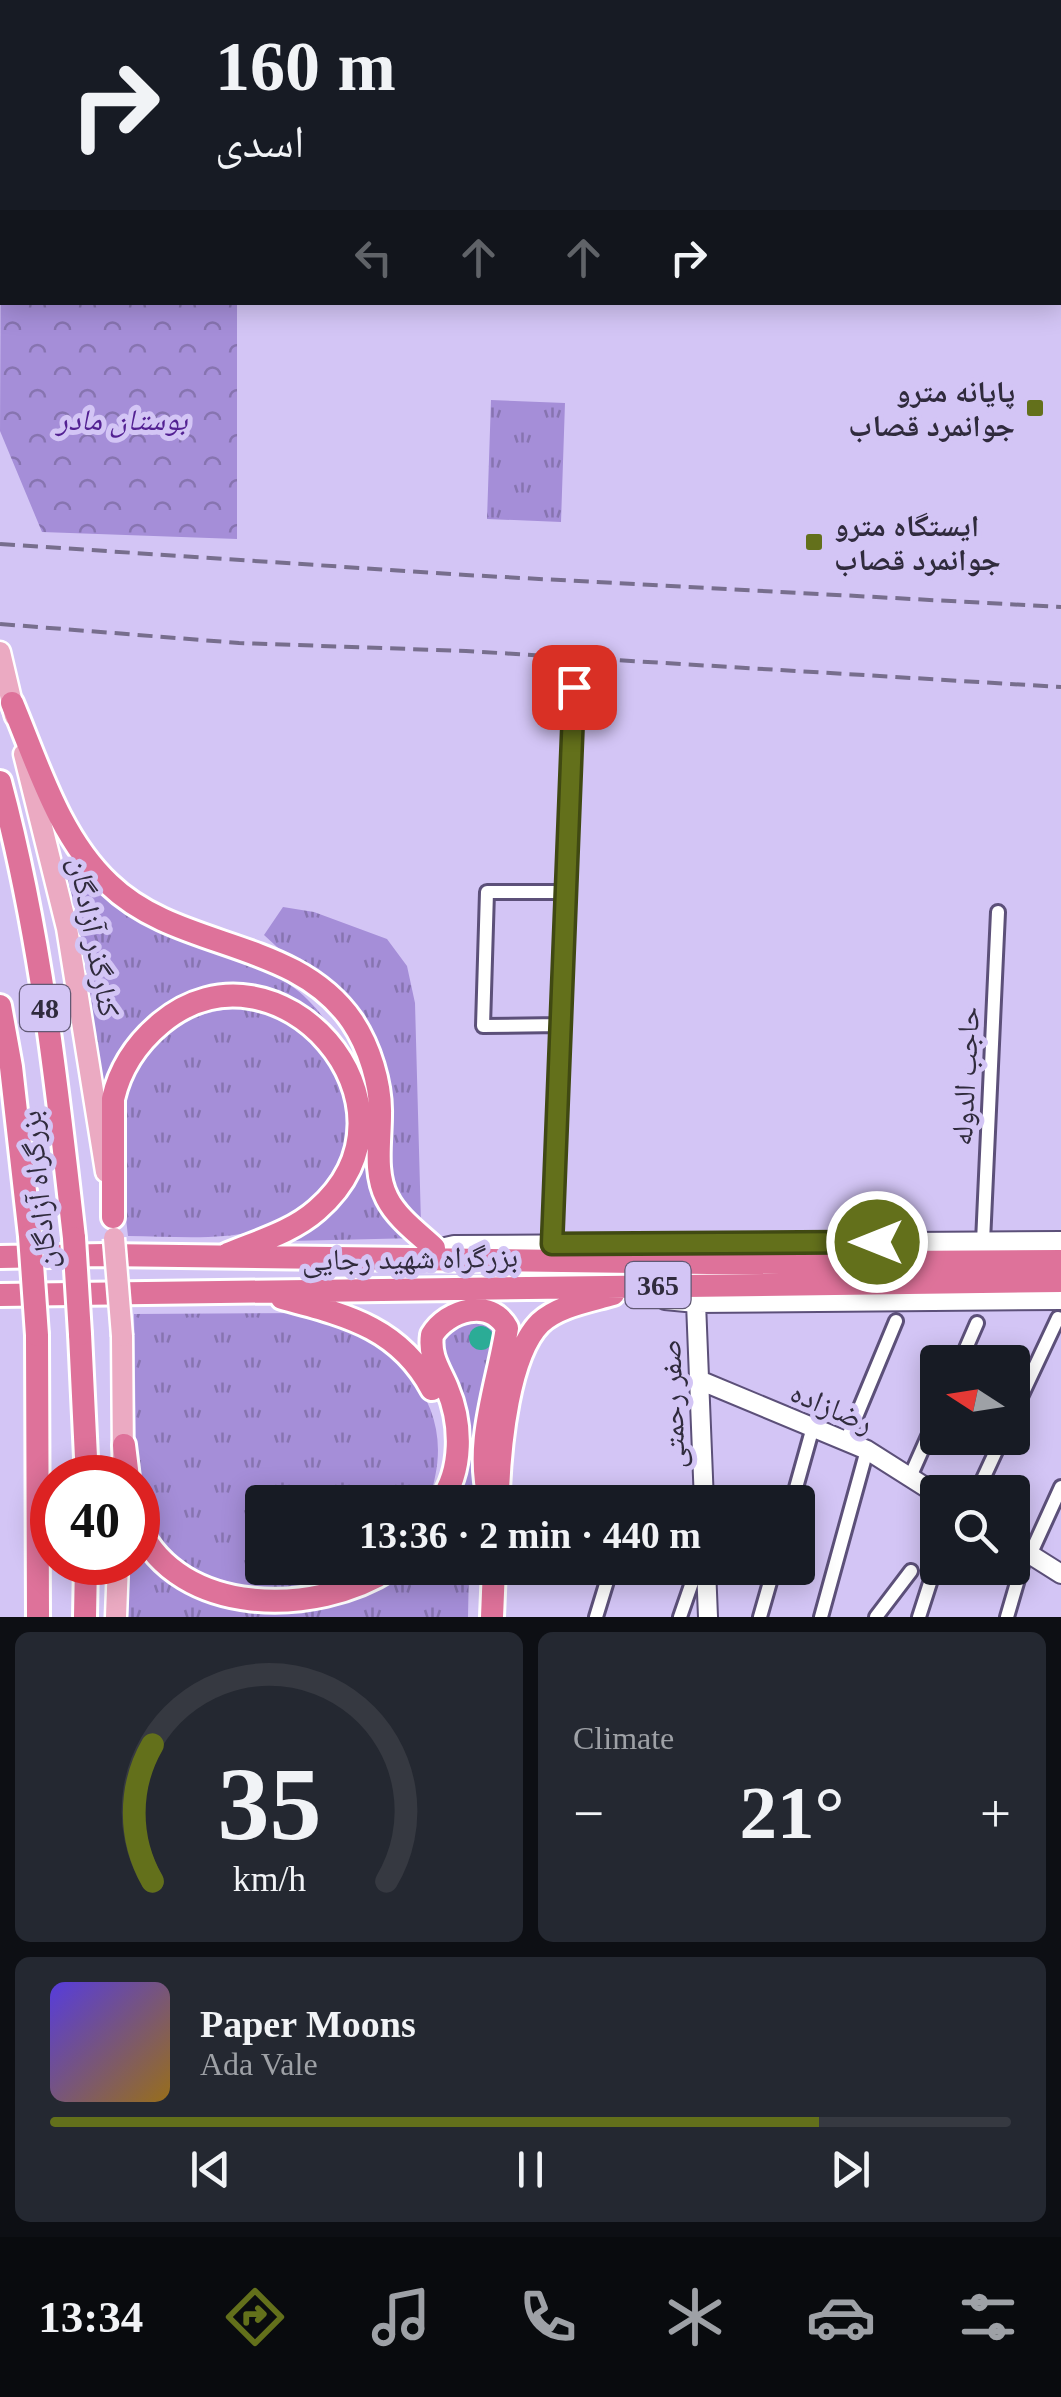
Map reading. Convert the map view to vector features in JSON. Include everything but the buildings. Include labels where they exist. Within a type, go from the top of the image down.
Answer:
[{"type":"highway","points":[[12,703],[72,837],[111,887],[193,933],[298,972],[329,994],[353,1022],[376,1080],[380,1172],[386,1197],[434,1248]]},
{"type":"highway","name":"بزرگراه آزادگان","points":[[0,782],[16,840],[43,993],[74,1238],[86,1455]]},
{"type":"highway","points":[[113,1228],[114,1099],[117,1083],[137,1047],[151,1031],[186,1007],[229,997],[274,1003],[314,1026],[342,1060],[358,1095],[360,1115],[355,1153],[347,1174],[318,1210],[295,1227],[219,1258]]},
{"type":"highway","name":"بزرگراه آزادگان","points":[[0,1006],[30,1236],[36,1335],[38,1617]]},
{"type":"highway","points":[[0,1079],[20,1138]]},
{"type":"highway","name":"بزرگراه شهید رجایی","points":[[0,1257],[708,1263],[1061,1261]]},
{"type":"highway","name":"بزرگراه شهید رجایی","points":[[0,1295],[1061,1281]]},
{"type":"highway","points":[[497,1485],[516,1367],[529,1336],[542,1320],[561,1310],[644,1285]]},
{"type":"highway","points":[[254,1290],[352,1317],[390,1338],[421,1367],[440,1404],[448,1443],[443,1485]]},
{"type":"highway","points":[[450,1485],[458,1439],[455,1409],[434,1362],[432,1335],[447,1316],[476,1310],[491,1312],[507,1328],[488,1417],[485,1467],[490,1485]]},
{"type":"highway","points":[[124,1446],[124,1455]]},
{"type":"highway","points":[[160,1561],[175,1577],[199,1592],[238,1602],[282,1603],[328,1597],[363,1585]]},
{"type":"highway","points":[[86,1585],[86,1617]]},
{"type":"highway","points":[[492,1617],[493,1585]]},
{"type":"main road","name":"کنارگذر آزادگان","points":[[0,654],[67,928],[113,1228]]},
{"type":"main road","points":[[113,1228],[122,1336],[124,1446]]},
{"type":"main road","points":[[116,1617],[117,1585]]},
{"type":"street","points":[[552,1244],[574,687]]},
{"type":"street","points":[[560,1025],[484,1026],[487,892],[566,892]]},
{"type":"street","name":"حاجب الدوله","points":[[983,1242],[998,912]]},
{"type":"street","points":[[412,1258],[434,1248],[552,1244],[1061,1241]]},
{"type":"street","points":[[644,1285],[664,1300],[696,1303],[1060,1309],[1030,1376]]},
{"type":"street","name":"صفر رحمتی","points":[[696,1303],[703,1485]]},
{"type":"street","points":[[846,1442],[896,1322]]},
{"type":"street","points":[[967,1345],[977,1323]]},
{"type":"street","name":"رضازاده","points":[[699,1380],[867,1450],[920,1483]]},
{"type":"street","points":[[797,1485],[813,1428]]},
{"type":"street","points":[[820,1617],[867,1450]]},
{"type":"street","points":[[910,1477],[920,1454]]},
{"type":"street","points":[[1030,1538],[1061,1487]]},
{"type":"street","points":[[1030,1554],[1061,1574]]},
{"type":"street","points":[[876,1617],[912,1570]]},
{"type":"street","points":[[596,1617],[606,1585]]},
{"type":"street","points":[[680,1617],[691,1585]]},
{"type":"street","points":[[707,1585],[708,1617]]},
{"type":"street","points":[[760,1617],[769,1585]]},
{"type":"street","points":[[919,1617],[929,1585]]},
{"type":"street","points":[[1007,1617],[1015,1585]]},
{"type":"green space","name":"بوستان مادر","points":[[1,305],[237,305],[237,539],[42,532],[0,431]]},
{"type":"green space","points":[[491,400],[565,403],[561,522],[487,519]]},
{"type":"green space","points":[[81,874],[121,910],[148,927],[244,962],[287,983],[325,1020],[242,990],[126,1049],[109,1155],[66,875]]},
{"type":"green space","points":[[283,907],[314,912],[387,939],[407,966],[415,1003],[421,1223],[403,1210],[391,1188],[383,1078],[289,958],[264,935]]},
{"type":"green space","points":[[240,1008],[271,1014],[297,1027],[320,1046],[336,1070],[346,1096],[348,1124],[342,1153],[308,1204],[276,1225],[214,1237],[128,1236],[119,1127],[129,1077],[151,1044],[165,1032],[199,1016]]},
{"type":"green space","points":[[370,1130],[371,1170],[418,1238],[290,1241],[319,1219]]},
{"type":"green space","points":[[314,1313],[369,1336],[398,1356],[427,1401],[437,1432],[433,1485],[245,1485],[245,1585],[320,1585],[278,1591],[244,1590],[212,1583],[184,1569],[160,1549],[160,1455],[136,1455],[134,1314]]},
{"type":"green space","points":[[485,1318],[498,1331],[474,1485],[452,1485],[440,1345],[446,1332]]},
{"type":"green space","points":[[160,1573],[203,1600],[258,1610],[353,1585],[469,1585],[468,1617],[128,1617],[129,1585],[160,1585]]},
{"type":"shaded area","points":[[481,1326],[490,1329],[490,1347],[481,1350],[472,1347],[469,1338],[472,1329]]},
{"type":"railway","points":[[0,544],[466,575],[1061,607]]},
{"type":"railway","points":[[0,624],[239,643],[466,651],[1061,687]]},
{"type":"place","name":"پایانه مترو جوانمرد قصاب","points":[[1035,408]]},
{"type":"place","name":"ایستگاه مترو جوانمرد قصاب","points":[[814,542]]},
{"type":"route","points":[[574,687],[552,1244],[877,1242]]}]
